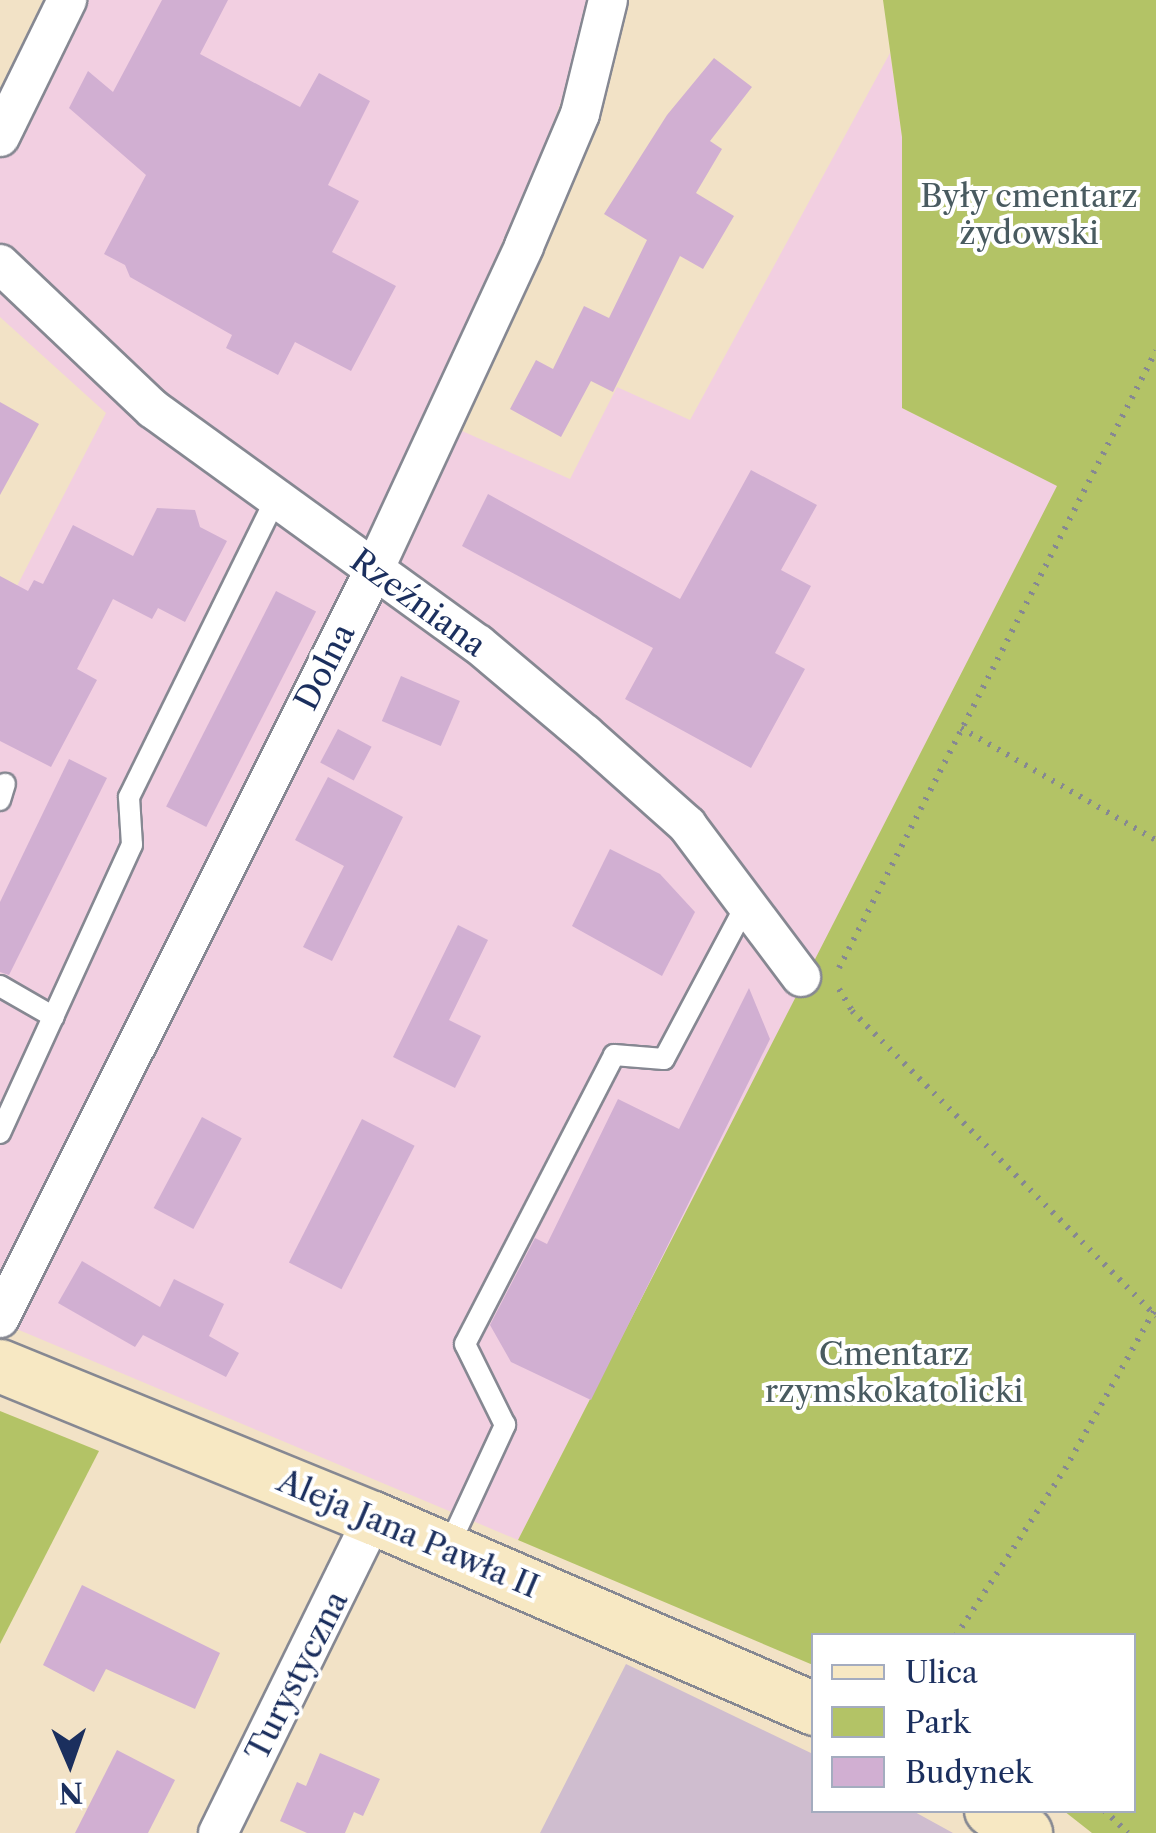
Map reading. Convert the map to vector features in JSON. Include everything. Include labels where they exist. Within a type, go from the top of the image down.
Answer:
[{"type":"street","points":[[0,138],[67,0]]},
{"type":"street","name":"Dolna","points":[[0,1318],[373,572],[580,114],[608,0]]},
{"type":"street","name":"Rzeźniana","points":[[0,264],[149,406],[373,572],[478,644],[585,734],[687,825],[801,977]]},
{"type":"street","name":"Aleja Jana Pawła II","points":[[0,1366],[373,1518],[811,1708]]},
{"type":"street","name":"Turystyczna","points":[[218,1833],[373,1518]]},
{"type":"street","points":[[996,1813],[1026,1833]]},
{"type":"lane","points":[[0,1133],[132,844],[129,798],[275,500]]},
{"type":"lane","points":[[447,1550],[505,1425],[465,1344],[614,1054],[664,1059],[746,905]]},
{"type":"lane","points":[[0,986],[54,1017]]},
{"type":"path","points":[[958,1633],[1065,1469],[1155,1312],[852,1011],[839,990],[842,958],[1156,351]]},
{"type":"path","points":[[1145,373],[1156,381]]},
{"type":"path","points":[[961,728],[1156,840]]},
{"type":"path","points":[[1107,1813],[1128,1833]]},
{"type":"shaded area","points":[[45,0],[591,0],[582,44],[546,143],[426,415],[570,479],[617,387],[690,420],[890,53],[902,137],[902,408],[1058,486],[518,1540],[0,1322],[0,619],[106,413],[0,317],[0,93]]},
{"type":"shaded area","points":[[626,1664],[811,1753],[811,1813],[917,1813],[953,1833],[540,1833]]},
{"type":"green space","name":"Cmentarz rzymskokatolicki","points":[[883,0],[1156,0],[1156,1833],[1092,1833],[1067,1813],[1136,1813],[1136,1633],[811,1633],[811,1664],[518,1540],[1057,486],[902,408],[902,137]]},
{"type":"green space","points":[[0,1411],[99,1451],[0,1644]]},
{"type":"building","points":[[162,0],[228,0],[200,54],[300,107],[319,73],[370,101],[328,185],[359,201],[332,252],[396,286],[351,371],[295,342],[278,375],[226,348],[232,335],[130,277],[125,265],[104,254],[146,175],[69,108],[88,71],[113,92]]},
{"type":"building","points":[[714,58],[752,87],[710,141],[722,149],[696,193],[734,216],[703,269],[680,256],[613,392],[591,381],[561,437],[510,409],[536,360],[553,369],[584,306],[609,318],[647,240],[604,214],[667,115]]},
{"type":"building","points":[[0,402],[39,424],[0,495]]},
{"type":"building","points":[[751,470],[817,505],[781,570],[811,586],[775,653],[805,669],[751,768],[625,699],[653,648],[462,546],[488,494],[680,599]]},
{"type":"building","points":[[157,508],[195,510],[200,527],[227,541],[185,622],[158,608],[152,619],[113,599],[77,669],[97,680],[51,767],[0,741],[0,576],[28,591],[34,580],[43,584],[73,525],[133,556]]},
{"type":"building","points":[[276,591],[316,611],[206,827],[166,807]]},
{"type":"building","points":[[401,676],[460,701],[441,746],[382,721]]},
{"type":"building","points":[[338,729],[372,747],[354,780],[320,763]]},
{"type":"building","points":[[69,759],[107,778],[9,975],[0,972],[0,902]]},
{"type":"building","points":[[328,777],[403,817],[332,961],[303,947],[344,866],[295,840]]},
{"type":"building","points":[[610,849],[660,874],[695,912],[662,976],[572,926]]},
{"type":"building","points":[[458,925],[488,940],[449,1020],[481,1036],[455,1088],[393,1057]]},
{"type":"building","points":[[749,988],[770,1039],[591,1400],[511,1362],[490,1325],[535,1238],[547,1244],[618,1099],[679,1129]]},
{"type":"building","points":[[202,1117],[242,1138],[193,1229],[154,1208]]},
{"type":"building","points":[[362,1119],[415,1146],[341,1289],[289,1262]]},
{"type":"building","points":[[82,1261],[160,1307],[174,1279],[224,1304],[209,1336],[239,1353],[226,1377],[143,1335],[135,1347],[58,1303]]},
{"type":"building","points":[[82,1585],[220,1653],[195,1709],[106,1669],[94,1692],[43,1665]]},
{"type":"building","points":[[117,1750],[175,1780],[148,1833],[75,1833]]},
{"type":"building","points":[[320,1753],[380,1779],[363,1816],[354,1812],[345,1833],[307,1833],[280,1821],[297,1782],[306,1786]]},
{"type":"park label","name":"Były cmentarz żydowski","points":[[1029,216]]}]
